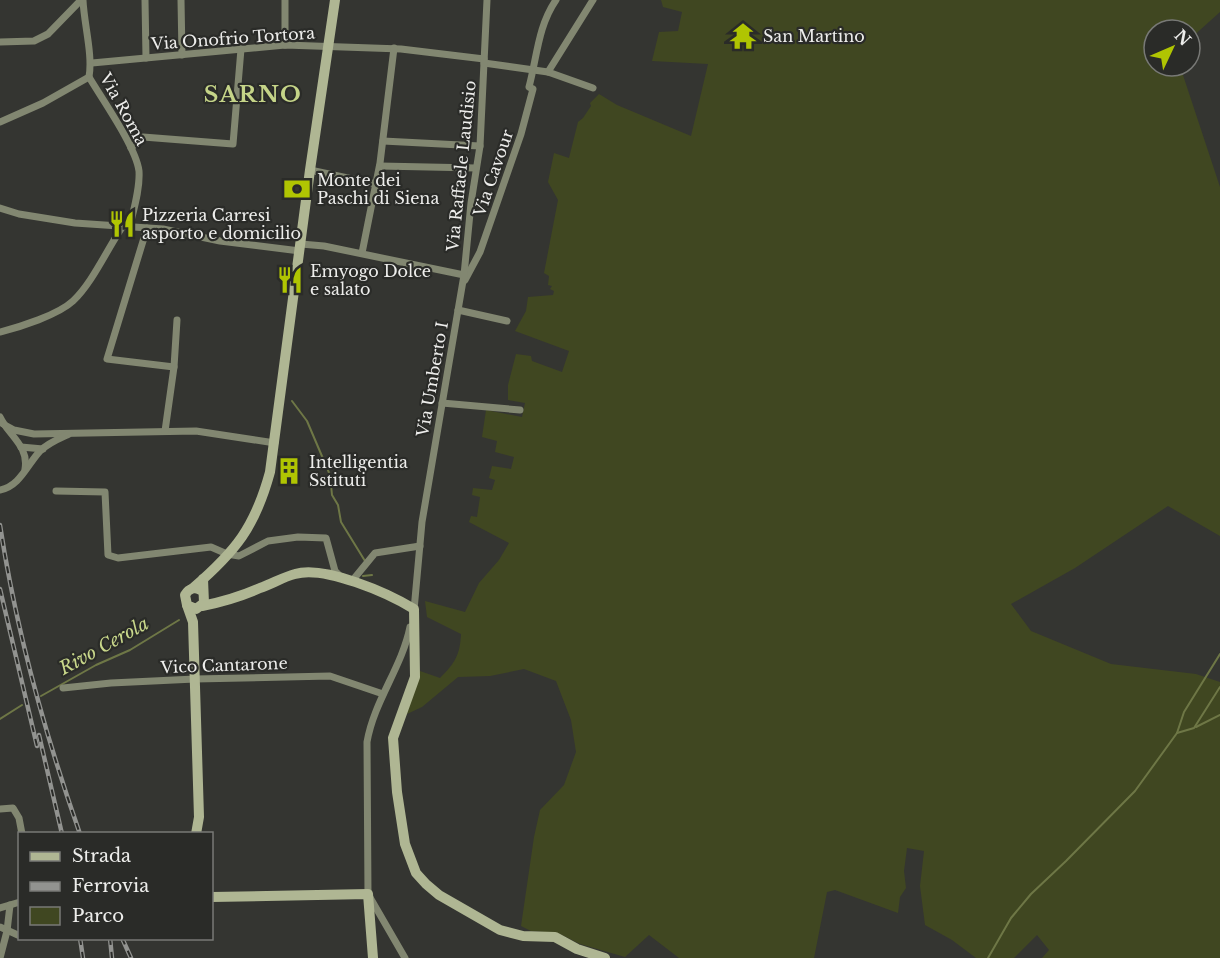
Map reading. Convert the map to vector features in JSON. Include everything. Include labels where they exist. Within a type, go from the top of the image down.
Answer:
[{"type":"street","points":[[0,42],[34,40],[48,34],[82,0]]},
{"type":"street","name":"Via Roma","points":[[0,332],[22,326],[72,302],[84,288],[123,226],[131,221],[139,172],[136,156],[89,77],[92,63],[84,25],[82,0]]},
{"type":"street","points":[[145,0],[147,58]]},
{"type":"street","points":[[181,0],[182,55]]},
{"type":"street","points":[[285,0],[285,45]]},
{"type":"street","points":[[194,622],[205,600],[200,591],[203,579],[241,541],[262,502],[270,472],[335,0]]},
{"type":"street","name":"Via Raffaele Laudisio","points":[[464,275],[480,146],[487,0]]},
{"type":"street","name":"Via Cavour","points":[[462,286],[480,252],[521,134],[533,89],[529,87],[543,26],[556,0]]},
{"type":"street","points":[[548,72],[593,0]]},
{"type":"street","name":"Via Onofrio Tortora","points":[[92,63],[285,45],[394,48],[534,69],[593,88]]},
{"type":"street","points":[[362,253],[380,166],[394,48]]},
{"type":"street","points":[[131,148],[143,137],[233,144],[241,50]]},
{"type":"street","points":[[0,122],[89,77]]},
{"type":"street","points":[[383,141],[480,146]]},
{"type":"street","points":[[380,166],[476,168]]},
{"type":"street","points":[[310,171],[376,184]]},
{"type":"street","points":[[0,208],[19,214],[75,224],[164,229],[220,241],[301,247],[324,246],[464,275]]},
{"type":"street","points":[[147,228],[107,359],[174,367]]},
{"type":"street","name":"Via Umberto I","points":[[368,894],[367,742],[370,724],[406,646],[414,609],[422,522],[464,275]]},
{"type":"street","points":[[458,310],[507,321]]},
{"type":"street","points":[[165,431],[174,367],[177,320]]},
{"type":"street","points":[[442,403],[520,410]]},
{"type":"street","points":[[2,421],[14,430],[34,434],[196,431],[275,443]]},
{"type":"street","points":[[2,421],[27,459],[24,470]]},
{"type":"street","points":[[0,490],[7,489],[16,482],[43,449],[71,433]]},
{"type":"street","points":[[21,447],[34,434]]},
{"type":"street","points":[[21,447],[43,449]]},
{"type":"street","points":[[56,491],[105,492],[108,555],[118,558],[211,547],[239,556],[268,541],[297,537],[326,538],[335,571],[346,579]]},
{"type":"street","points":[[346,579],[375,554],[420,546]]},
{"type":"street","points":[[187,605],[193,608],[201,607],[296,573],[312,572],[346,579],[400,600],[414,609],[415,677],[393,738],[397,792],[405,844],[416,873],[439,895],[500,930],[524,936],[555,937],[577,949],[605,958]]},
{"type":"street","points":[[200,591],[216,603]]},
{"type":"street","points":[[196,832],[199,817],[194,622],[185,595],[200,591]]},
{"type":"street","name":"Vico Cantarone","points":[[63,688],[195,679],[330,676],[383,694]]},
{"type":"street","points":[[0,809],[13,808],[20,818],[22,832]]},
{"type":"street","points":[[213,897],[368,894]]},
{"type":"street","points":[[368,894],[373,958]]},
{"type":"street","points":[[368,894],[405,958]]},
{"type":"street","points":[[0,908],[18,903]]},
{"type":"street","points":[[0,958],[3,929],[10,905]]},
{"type":"street","points":[[3,929],[18,935]]},
{"type":"green space","points":[[661,0],[1220,0],[1220,12],[1202,28],[1202,18],[1142,18],[1142,78],[1184,78],[1220,187],[1220,536],[1168,506],[1075,568],[1011,604],[1031,631],[1111,664],[1196,674],[1220,682],[1220,958],[1042,958],[1049,950],[1037,935],[1014,958],[976,958],[952,940],[925,925],[920,886],[924,851],[907,848],[904,871],[906,888],[900,897],[898,913],[835,890],[827,892],[814,958],[679,958],[649,935],[625,957],[580,944],[558,933],[531,931],[521,926],[540,810],[564,785],[576,752],[571,720],[556,681],[524,669],[490,676],[458,677],[422,707],[407,714],[420,671],[440,678],[456,658],[460,641],[461,634],[427,617],[425,601],[465,612],[479,583],[499,560],[509,543],[469,522],[471,516],[477,517],[480,497],[472,495],[473,488],[492,490],[495,480],[489,478],[492,466],[511,469],[514,457],[495,452],[497,441],[482,437],[486,410],[522,417],[525,403],[508,400],[508,385],[516,354],[531,356],[532,361],[562,372],[569,351],[515,331],[526,311],[528,297],[553,295],[554,291],[550,289],[552,286],[548,285],[549,276],[544,273],[558,200],[548,182],[554,153],[569,158],[578,122],[591,106],[590,103],[599,94],[617,105],[691,136],[708,64],[652,61],[659,32],[678,31],[682,12],[663,7]]},
{"type":"waterway","points":[[292,401],[307,421],[330,475],[332,495],[338,505],[341,522],[365,561]]},
{"type":"waterway","name":"Rivo Cerola","points":[[363,576],[372,575]]},
{"type":"waterway","name":"Rivo Cerola","points":[[41,696],[96,665],[130,650],[179,620]]},
{"type":"waterway","points":[[988,958],[1011,918],[1031,894],[1135,791],[1177,733],[1184,712],[1220,654]]},
{"type":"waterway","points":[[1177,733],[1194,728],[1220,687]]},
{"type":"waterway","name":"Rivo Cerola","points":[[0,719],[22,705]]},
{"type":"waterway","points":[[1196,727],[1220,715]]},
{"type":"railway","points":[[0,525],[23,643],[55,758],[79,832]]},
{"type":"railway","points":[[0,589],[37,746]]},
{"type":"railway","points":[[39,735],[62,832]]},
{"type":"railway","points":[[80,940],[83,958]]},
{"type":"railway","points":[[110,940],[112,958]]},
{"type":"railway","points":[[123,940],[131,958]]},
{"type":"place","name":"San Martino","points":[[743,36]]},
{"type":"place","name":"Monte dei Paschi di Siena","points":[[297,189]]},
{"type":"place","name":"Pizzeria Carresi asporto e domicilio","points":[[122,224]]},
{"type":"place","name":"Emyogo Dolce e salato","points":[[290,280]]},
{"type":"place","name":"Intelligentia Sstituti","points":[[289,471]]},
{"type":"district","name":"SARNO","points":[[253,94]]}]
